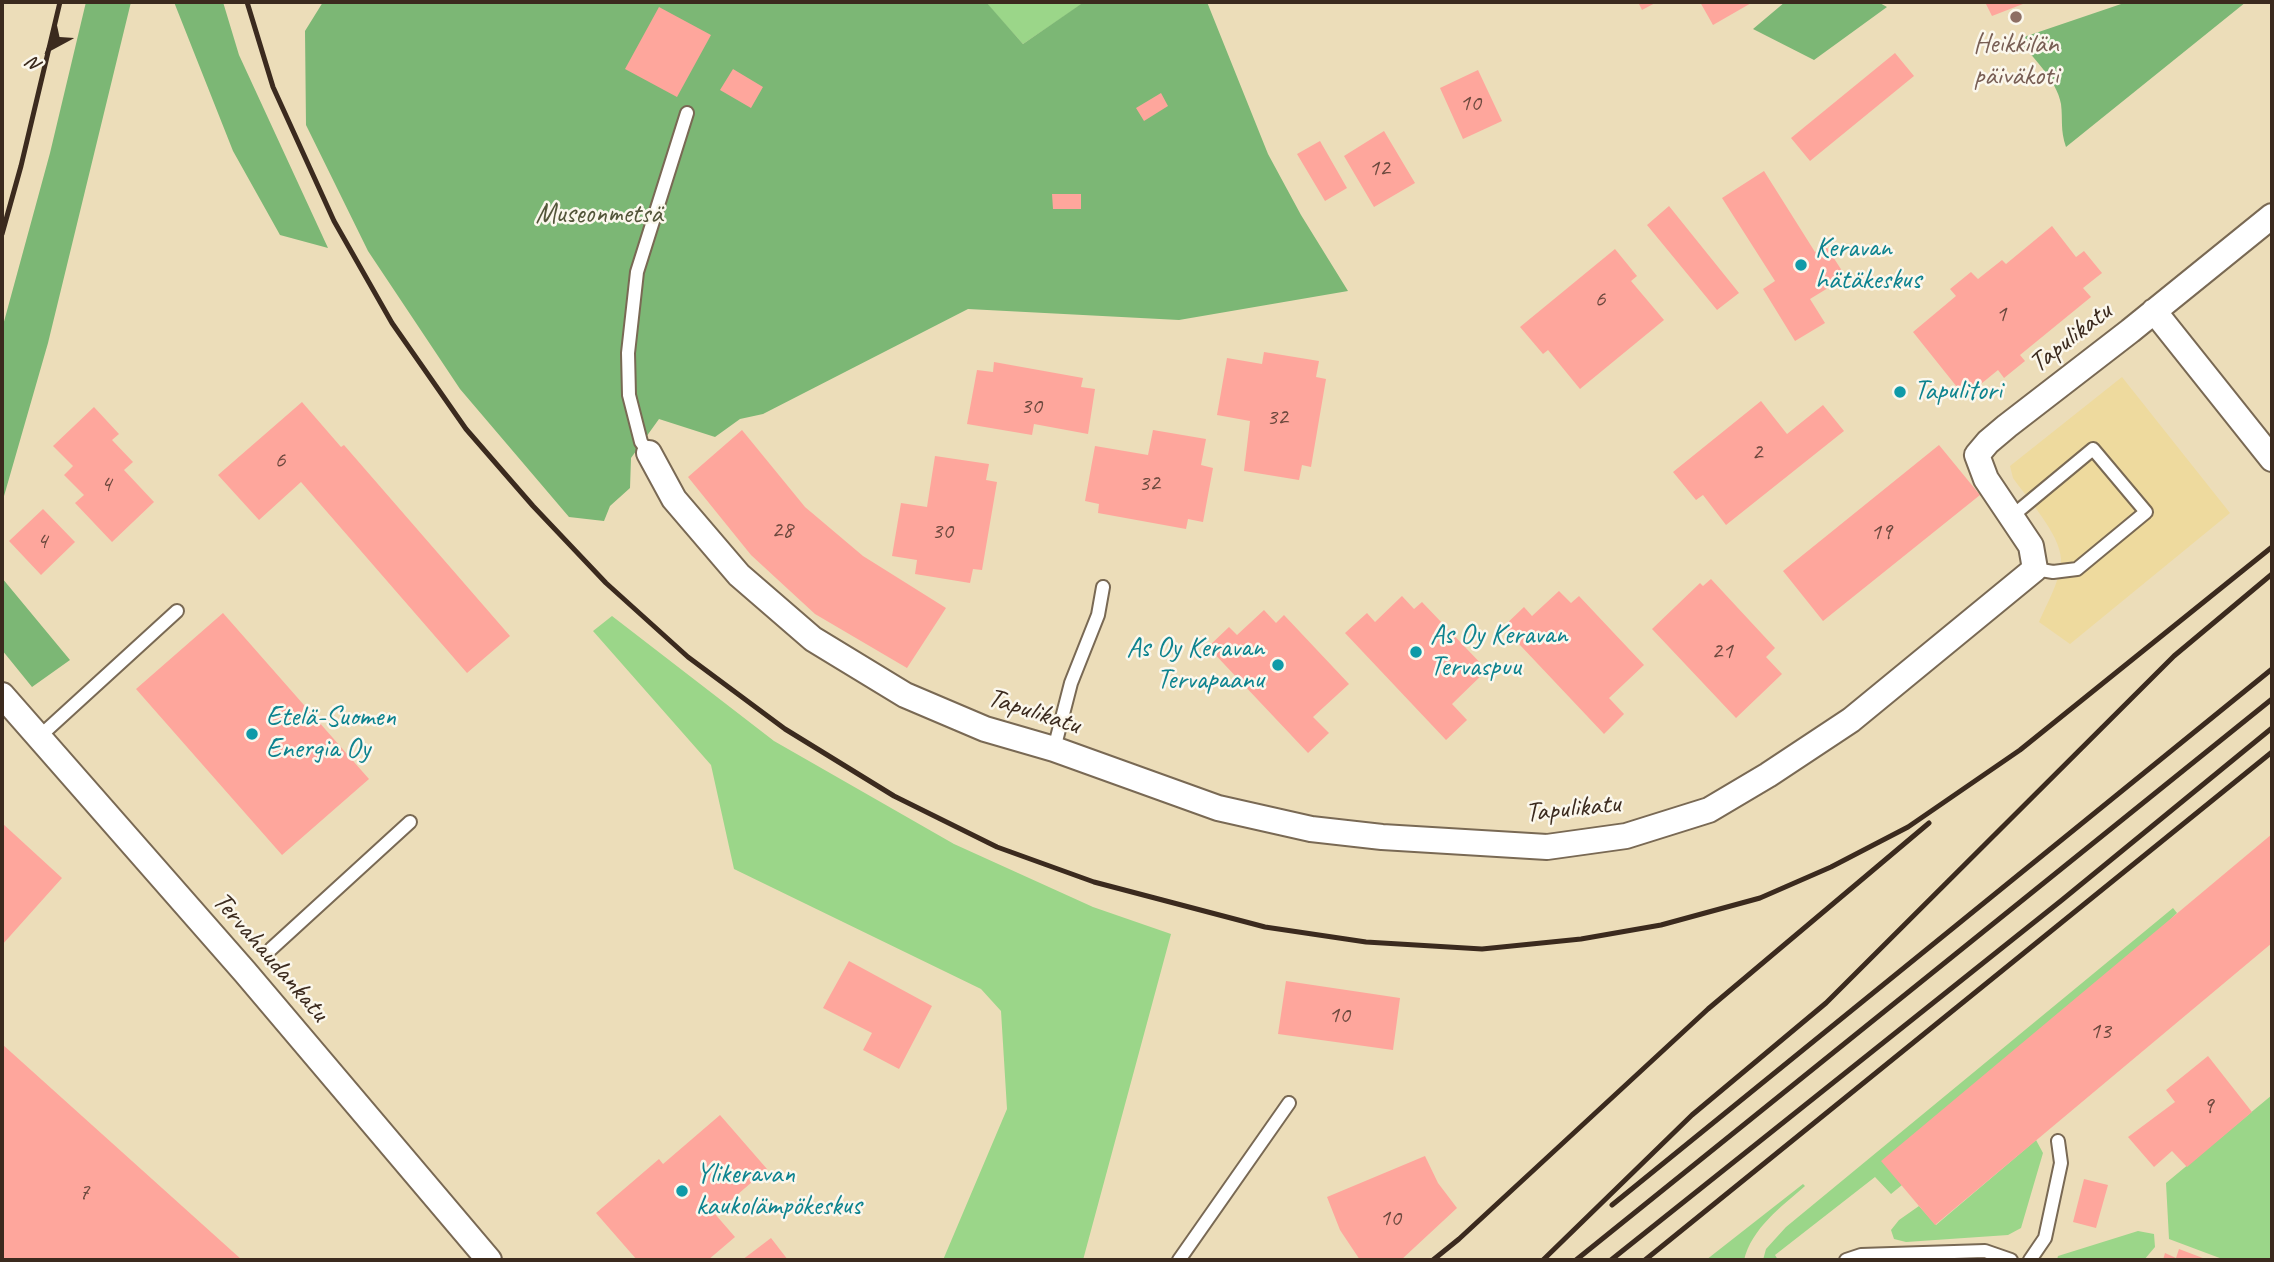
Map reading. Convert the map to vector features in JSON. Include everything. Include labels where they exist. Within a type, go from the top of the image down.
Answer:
[{"type":"street","name":"Tapulikatu","points":[[649,453],[674,499],[739,575],[813,639],[905,695],[985,729],[1054,748],[1218,808],[1311,829],[1382,838],[1548,847],[1626,836],[1709,810],[1779,768],[1851,720],[2035,569],[2031,546],[1986,479],[1977,455],[2007,426],[2272,216]]},
{"type":"street","points":[[2154,312],[2272,460]]},
{"type":"street","name":"Tervahaudankatu","points":[[2,695],[245,972],[489,1260]]},
{"type":"lane","points":[[649,453],[640,442],[629,395],[630,339],[637,272],[687,113]]},
{"type":"lane","points":[[2011,517],[2093,449],[2146,512],[2077,569],[2053,572],[2035,569]]},
{"type":"lane","points":[[1054,748],[1071,683],[1098,615],[1103,587]]},
{"type":"lane","points":[[39,737],[177,611]]},
{"type":"lane","points":[[271,949],[410,821]]},
{"type":"lane","points":[[1179,1260],[1289,1103]]},
{"type":"lane","points":[[2030,1260],[2045,1238],[2061,1163],[2058,1141]]},
{"type":"lane","points":[[1846,1260],[1861,1255],[1985,1251],[2011,1260]]},
{"type":"green space","points":[[86,2],[131,2],[48,343],[2,503],[2,329],[50,153]]},
{"type":"green space","points":[[174,2],[223,2],[239,55],[328,248],[280,235],[233,151]]},
{"type":"green space","name":"Museonmetsä","points":[[323,2],[986,2],[1023,44],[1084,2],[1207,2],[1268,154],[1301,215],[1348,291],[1179,320],[968,309],[763,414],[740,419],[715,437],[659,419],[631,458],[630,488],[610,506],[604,521],[569,517],[460,389],[368,251],[306,125],[305,31]]},
{"type":"green space","points":[[985,2],[1085,2],[1023,44]]},
{"type":"green space","points":[[1785,2],[1878,2],[1887,7],[1814,60],[1753,29]]},
{"type":"green space","points":[[2127,2],[2246,2],[2066,147],[2061,104],[2055,86],[2018,39]]},
{"type":"green space","points":[[2,578],[70,660],[32,687],[2,650]]},
{"type":"green space","points":[[612,616],[774,741],[954,844],[1093,907],[1171,934],[1083,1260],[943,1260],[1007,1109],[1001,1011],[981,989],[734,869],[711,765],[593,631]]},
{"type":"green space","points":[[2173,908],[2177,913],[1902,1185],[1891,1194],[1875,1177],[1775,1255],[1778,1260],[1763,1260],[1766,1249],[1786,1227]]},
{"type":"green space","points":[[2272,1095],[2272,1260],[2225,1260],[2169,1239],[2166,1183]]},
{"type":"green space","points":[[2036,1140],[2043,1153],[2021,1228],[2008,1235],[1906,1242],[1894,1239],[1891,1230],[1899,1220],[1919,1206],[1936,1225]]},
{"type":"green space","points":[[1803,1184],[1805,1186],[1760,1228],[1744,1260],[1706,1260]]},
{"type":"green space","points":[[2138,1231],[2154,1234],[2155,1247],[2144,1260],[2057,1260],[2058,1256]]},
{"type":"sand","points":[[2122,377],[2230,513],[2070,644],[2039,622],[2059,575],[2061,559],[2049,528],[2013,478],[2010,466]]},
{"type":"building","points":[[1638,2],[1657,2],[1642,10]]},
{"type":"building","points":[[1700,2],[1753,2],[1713,25]]},
{"type":"building","points":[[1985,2],[2028,2],[1992,16]]},
{"type":"building","points":[[659,7],[711,35],[677,97],[625,69]]},
{"type":"building","points":[[1895,53],[1914,76],[1810,161],[1791,138]]},
{"type":"building","points":[[733,69],[763,87],[751,108],[720,90]]},
{"type":"building","points":[[1478,70],[1502,121],[1463,139],[1440,88]]},
{"type":"building","points":[[1161,93],[1168,106],[1144,121],[1136,108]]},
{"type":"building","points":[[1384,131],[1415,183],[1374,207],[1344,156]]},
{"type":"building","points":[[1320,141],[1347,188],[1325,201],[1297,154]]},
{"type":"building","name":"Keravan hätäkeskus","points":[[1764,171],[1815,252],[1826,246],[1846,277],[1810,299],[1825,323],[1795,341],[1763,289],[1775,281],[1722,198]]},
{"type":"building","points":[[1052,194],[1081,194],[1081,209],[1053,209]]},
{"type":"building","points":[[1669,206],[1739,293],[1717,310],[1647,225]]},
{"type":"building","points":[[2052,226],[2076,257],[2084,251],[2102,273],[2083,288],[2091,297],[2020,355],[2025,361],[2004,378],[1998,370],[1965,397],[1913,332],[1956,296],[1950,289],[1971,272],[1978,279],[2002,260],[2006,264]]},
{"type":"building","points":[[1615,249],[1637,276],[1631,281],[1664,320],[1580,389],[1548,350],[1543,354],[1520,327]]},
{"type":"building","points":[[1264,352],[1319,361],[1316,377],[1326,379],[1311,467],[1302,465],[1299,480],[1244,471],[1250,421],[1217,415],[1227,358],[1262,364]]},
{"type":"building","points":[[994,362],[1083,378],[1081,387],[1095,389],[1088,434],[1034,424],[1032,435],[967,424],[977,370],[993,372]]},
{"type":"building","points":[[1761,401],[1787,434],[1823,405],[1844,431],[1726,525],[1703,495],[1696,500],[1673,472]]},
{"type":"building","points":[[302,402],[341,447],[344,445],[510,636],[467,673],[301,482],[259,520],[218,475]]},
{"type":"building","points":[[94,407],[119,434],[112,440],[133,462],[124,470],[154,502],[112,542],[75,503],[84,495],[64,475],[73,466],[53,446]]},
{"type":"building","points":[[742,430],[805,507],[863,556],[946,608],[907,668],[815,614],[751,555],[688,477]]},
{"type":"building","points":[[1153,430],[1206,439],[1201,465],[1213,468],[1203,522],[1188,519],[1186,529],[1098,513],[1099,504],[1085,501],[1095,446],[1148,455]]},
{"type":"building","points":[[1939,445],[1980,495],[1823,621],[1783,571]]},
{"type":"building","points":[[935,456],[989,464],[986,480],[997,482],[982,570],[973,569],[970,583],[915,574],[917,560],[892,556],[901,503],[927,507]]},
{"type":"building","points":[[43,509],[75,542],[41,575],[9,541]]},
{"type":"building","points":[[1711,579],[1775,648],[1766,657],[1782,674],[1736,718],[1652,629],[1700,583],[1703,586]]},
{"type":"building","points":[[1559,591],[1571,603],[1579,596],[1644,665],[1609,698],[1624,714],[1604,734],[1503,627],[1524,607],[1532,616]]},
{"type":"building","name":"As Oy Keravan Tervaspuu","points":[[1402,596],[1414,609],[1422,602],[1487,670],[1452,704],[1467,720],[1446,740],[1345,633],[1367,613],[1375,622]]},
{"type":"building","name":"As Oy Keravan Tervapaanu","points":[[1264,610],[1276,623],[1284,615],[1349,684],[1313,717],[1329,733],[1308,753],[1208,647],[1229,627],[1237,635]]},
{"type":"building","name":"Etelä-Suomen Energia Oy","points":[[223,613],[369,779],[282,855],[136,689]]},
{"type":"building","points":[[2,823],[62,878],[2,945]]},
{"type":"building","points":[[2272,834],[2272,943],[1935,1225],[1881,1161]]},
{"type":"building","points":[[849,961],[932,1006],[899,1069],[863,1050],[872,1033],[823,1008]]},
{"type":"building","points":[[1286,981],[1400,998],[1393,1050],[1278,1034]]},
{"type":"building","points":[[2,1044],[242,1260],[2,1260]]},
{"type":"building","points":[[2208,1056],[2252,1112],[2187,1167],[2172,1151],[2154,1167],[2128,1137],[2175,1102],[2166,1090]]},
{"type":"building","name":"Ylikeravan kaukolämpökeskus","points":[[720,1115],[767,1169],[715,1214],[735,1237],[708,1260],[637,1260],[596,1213],[659,1159],[663,1164]]},
{"type":"building","points":[[1425,1156],[1438,1183],[1457,1208],[1401,1260],[1360,1260],[1340,1230],[1327,1197]]},
{"type":"building","points":[[2084,1179],[2108,1185],[2096,1228],[2073,1222]]},
{"type":"building","points":[[771,1238],[788,1260],[742,1260]]},
{"type":"building","points":[[2179,1249],[2208,1260],[2163,1260],[2165,1253],[2176,1258]]},
{"type":"railway","points":[[2,234],[60,2]]},
{"type":"railway","points":[[247,2],[273,87],[334,221],[392,323],[466,429],[533,506],[606,583],[688,657],[785,729],[894,796],[997,847],[1094,882],[1265,927],[1366,942],[1482,949],[1581,939],[1661,925],[1760,898],[1831,867],[1908,827],[2020,750],[2272,547]]},
{"type":"railway","points":[[1543,1260],[1692,1115],[1826,1003],[2174,656],[2272,574]]},
{"type":"railway","points":[[1612,1205],[2272,669]]},
{"type":"railway","points":[[1576,1260],[2272,699]]},
{"type":"railway","points":[[1611,1260],[2062,900],[2272,728]]},
{"type":"railway","points":[[1645,1260],[2272,752]]},
{"type":"railway","points":[[1433,1260],[1708,1009],[1929,823]]},
{"type":"place","name":"Heikkilän päiväkoti","points":[[2016,17]]},
{"type":"place","name":"Keravan hätäkeskus","points":[[1801,265]]},
{"type":"place","name":"Tapulitori","points":[[1900,392]]},
{"type":"place","name":"As Oy Keravan Tervaspuu","points":[[1416,652]]},
{"type":"place","name":"As Oy Keravan Tervapaanu","points":[[1278,665]]},
{"type":"place","name":"Etelä-Suomen Energia Oy","points":[[252,734]]},
{"type":"place","name":"Ylikeravan kaukolämpökeskus","points":[[682,1191]]}]
